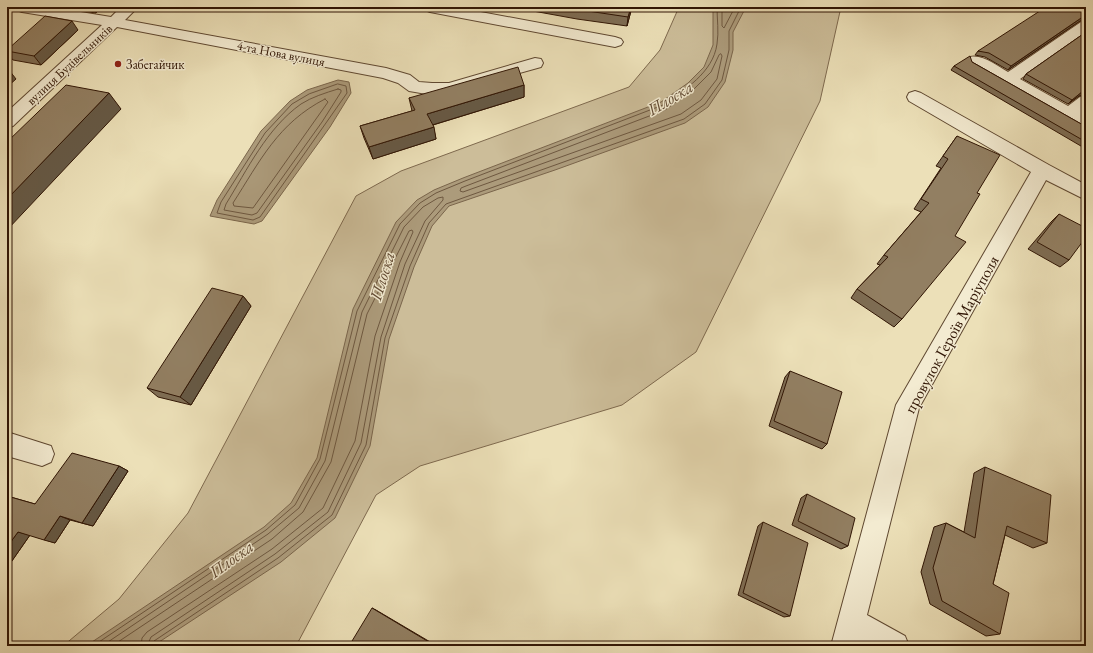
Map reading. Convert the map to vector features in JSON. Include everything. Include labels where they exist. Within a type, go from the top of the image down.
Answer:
[{"type":"street","name":"4-та Нова вулиця","points":[[22,7],[114,22],[386,73],[404,79],[415,87],[432,89],[449,88],[535,63]]},
{"type":"street","name":"вулиця Будівельників","points":[[7,122],[130,7]]},
{"type":"street","points":[[430,7],[615,42]]},
{"type":"street","points":[[1008,80],[1086,25]]},
{"type":"street","points":[[976,61],[1086,124]]},
{"type":"street","points":[[915,97],[1042,170],[1086,193]]},
{"type":"street","points":[[1069,114],[1086,101]]},
{"type":"street","name":"провулок Героїв Маріуполя","points":[[848,634],[908,405],[1042,170]]},
{"type":"street","points":[[7,444],[42,454]]},
{"type":"street","points":[[848,634],[895,646]]},
{"type":"shaded area","points":[[679,7],[841,7],[820,101],[696,352],[622,405],[420,466],[376,495],[296,646],[63,646],[119,599],[188,513],[356,196],[401,171],[629,87],[660,50]]},
{"type":"water","name":"Плоска","points":[[713,7],[746,7],[733,32],[733,50],[725,82],[708,107],[685,123],[555,170],[449,206],[432,226],[414,267],[389,339],[370,446],[335,518],[281,562],[153,646],[86,646],[264,527],[291,503],[317,458],[353,309],[396,222],[417,200],[434,190],[463,178],[661,102],[688,83],[704,67],[713,45]]},
{"type":"water","points":[[338,80],[349,82],[351,93],[330,127],[262,221],[254,224],[210,216],[217,200],[261,131],[290,101],[307,90]]},
{"type":"building","points":[[561,7],[631,7],[628,17]]},
{"type":"building","points":[[1046,7],[1086,7],[1086,16],[1011,66],[989,53],[978,51]]},
{"type":"building","points":[[45,16],[72,21],[34,56],[7,51],[7,50]]},
{"type":"building","points":[[1086,32],[1086,91],[1083,91],[1072,100],[1026,74]]},
{"type":"building","points":[[970,56],[972,62],[1086,126],[1086,142],[954,66]]},
{"type":"building","points":[[518,67],[524,85],[427,114],[434,127],[369,147],[360,126],[415,110],[409,98]]},
{"type":"building","points":[[66,85],[109,93],[7,199],[7,142]]},
{"type":"building","points":[[957,136],[1000,155],[977,193],[980,194],[955,236],[966,242],[902,319],[857,289],[888,257],[884,255],[929,203],[921,199],[948,159],[943,156]]},
{"type":"building","points":[[1059,214],[1086,228],[1086,237],[1069,260],[1037,242]]},
{"type":"building","points":[[212,288],[243,296],[180,397],[147,388]]},
{"type":"building","points":[[790,371],[842,392],[827,444],[774,421]]},
{"type":"building","points":[[72,453],[119,466],[82,523],[60,516],[44,540],[18,532],[7,547],[7,496],[35,504]]},
{"type":"building","points":[[985,467],[1051,495],[1047,543],[1007,526],[993,584],[1009,593],[1000,634],[942,601],[933,568],[946,523],[975,538]]},
{"type":"building","points":[[807,494],[855,518],[848,546],[798,521]]},
{"type":"building","points":[[763,522],[808,543],[790,616],[743,593]]},
{"type":"building","points":[[372,608],[434,645],[434,646],[349,646]]},
{"type":"place","name":"Забегайчик","points":[[118,64]]}]
